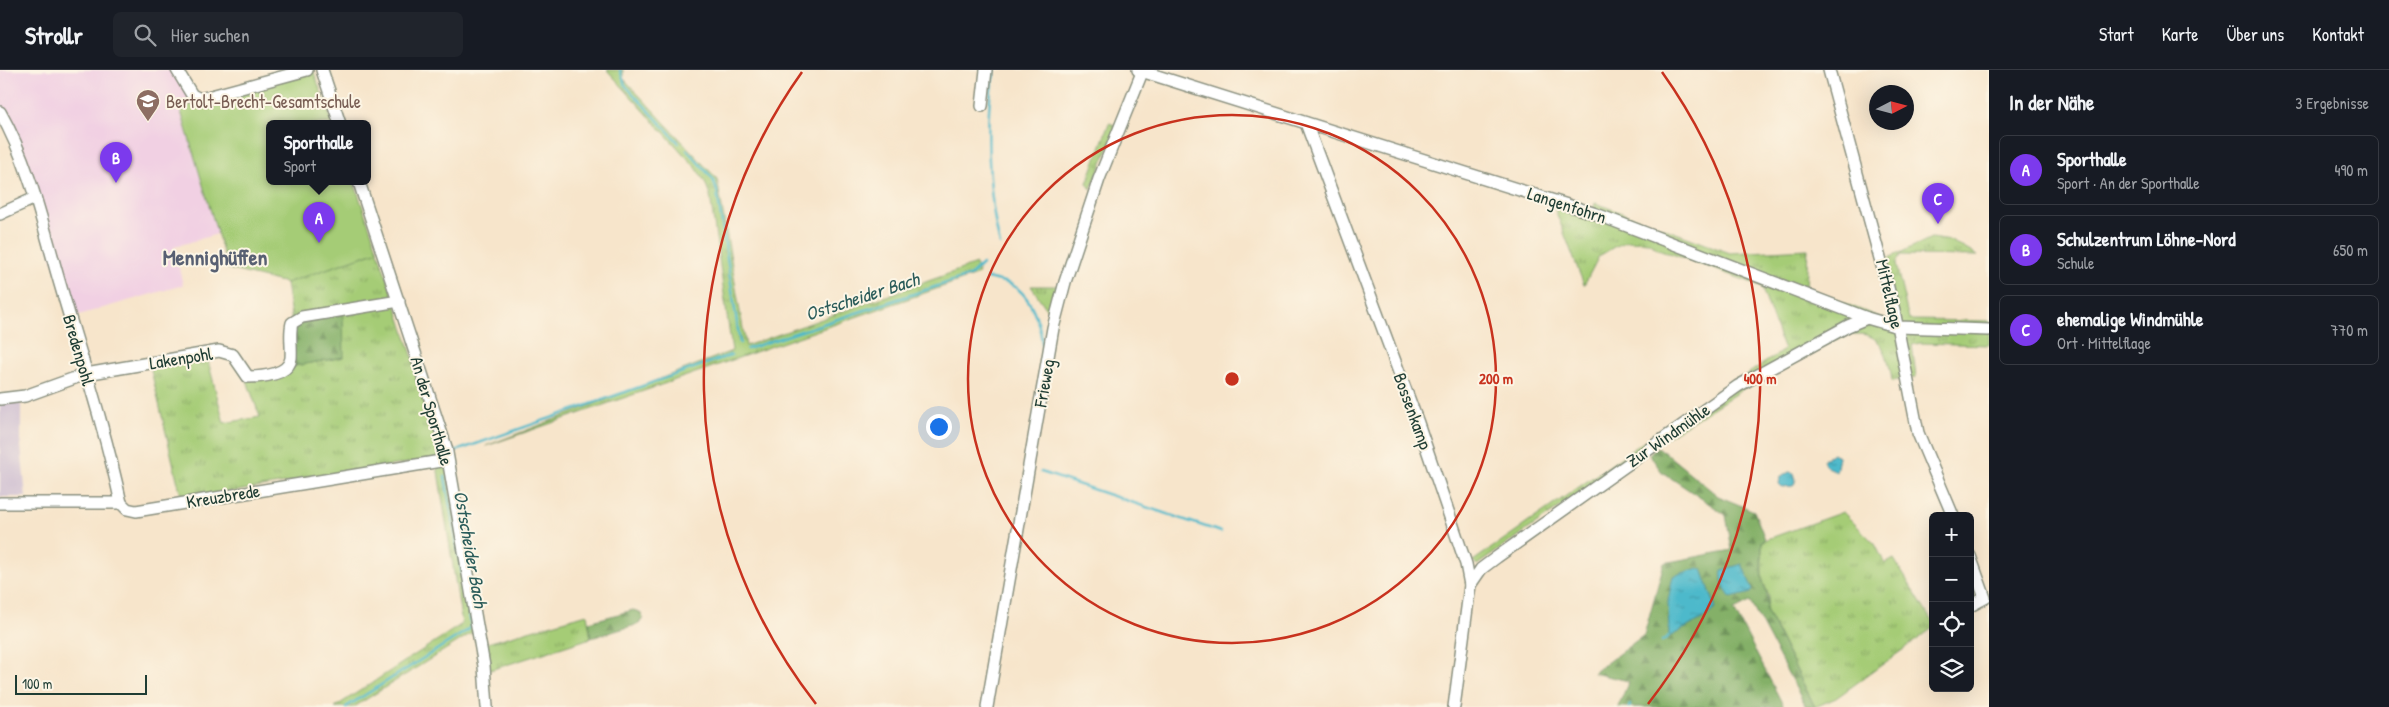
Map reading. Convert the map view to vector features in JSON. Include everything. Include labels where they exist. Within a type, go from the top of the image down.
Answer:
[{"type":"street","points":[[177,70],[192,95],[200,99],[307,70]]},
{"type":"street","points":[[322,70],[339,120]]},
{"type":"street","points":[[982,106],[986,70]]},
{"type":"street","name":"Langenfohrn","points":[[1141,70],[1596,214],[1867,318],[1898,327],[1989,330]]},
{"type":"street","name":"Frieweg","points":[[987,707],[1055,319],[1065,282],[1099,180],[1141,70]]},
{"type":"street","name":"Mittelflage","points":[[1829,70],[1876,238],[1898,327],[1918,433],[1951,512]]},
{"type":"street","name":"Bredenpohl","points":[[0,112],[18,150],[34,198],[86,374],[121,503]]},
{"type":"street","name":"Bossenkamp","points":[[1306,123],[1418,423],[1466,564],[1470,585],[1454,707]]},
{"type":"street","name":"An der Sporthalle","points":[[360,185],[446,447],[484,666],[487,707]]},
{"type":"street","points":[[0,214],[34,198]]},
{"type":"street","name":"Lakenpohl","points":[[0,399],[25,396],[86,374],[219,351],[233,355],[248,377],[271,374],[288,366],[291,359],[290,330],[292,323],[302,317],[398,301]]},
{"type":"street","name":"Zur Windmühle","points":[[1470,585],[1481,570],[1599,483],[1738,386],[1848,326],[1867,318]]},
{"type":"street","name":"Kreuzbrede","points":[[0,503],[121,503],[127,508],[136,510],[447,460]]},
{"type":"street","points":[[1970,557],[1985,598],[1974,604]]},
{"type":"street","points":[[1466,564],[1481,570]]},
{"type":"shaded area","points":[[0,70],[175,70],[194,104],[180,109],[217,234],[174,247],[183,285],[72,317],[0,108]]},
{"type":"shaded area","points":[[21,401],[21,446],[26,497],[0,497],[0,402]]},
{"type":"green space","points":[[313,70],[332,120],[266,120],[266,185],[355,185],[378,251],[286,283],[228,269],[180,108]]},
{"type":"green space","points":[[607,70],[623,70],[623,78],[717,179],[746,346],[976,264],[979,274],[486,446],[732,351],[710,195],[705,182],[697,169]]},
{"type":"green space","points":[[1109,123],[1118,126],[1091,189],[1087,183]]},
{"type":"green space","points":[[1595,203],[1730,253],[1808,249],[1806,288],[1886,320],[1899,323],[1885,260],[1931,238],[1951,241],[1978,256],[1900,255],[1896,264],[1909,320],[1989,321],[1989,345],[1920,343],[1912,345],[1916,377],[1892,381],[1888,360],[1880,344],[1874,338],[1856,334],[1844,336],[1770,372],[1596,482],[1477,565],[1473,561],[1636,447],[1784,350],[1761,286],[1658,249],[1649,242],[1628,241],[1599,256],[1584,285],[1553,204],[1592,215]]},
{"type":"green space","points":[[378,251],[442,447],[438,458],[182,500],[150,366],[207,357],[224,423],[260,417],[246,378],[289,367],[344,357],[293,329],[286,283]]},
{"type":"green space","points":[[1031,286],[1058,286],[1050,314]]},
{"type":"green space","points":[[343,314],[344,357],[289,367],[295,323]]},
{"type":"green space","points":[[1658,447],[1718,496],[1754,511],[1765,539],[1762,541],[1761,569],[1767,596],[1766,610],[1815,707],[1806,707],[1750,602],[1734,610],[1784,707],[1618,707],[1629,681],[1593,673],[1644,635],[1664,563],[1732,550],[1726,515],[1662,472],[1649,454]]},
{"type":"green space","points":[[437,465],[446,465],[475,631],[354,707],[335,707],[462,624]]},
{"type":"green space","points":[[1843,512],[1875,544],[1885,564],[1894,559],[1929,616],[1929,631],[1836,698],[1815,707],[1766,609],[1769,597],[1762,578],[1762,541]]},
{"type":"green space","points":[[633,610],[640,612],[643,618],[639,624],[591,638],[589,622]]},
{"type":"green space","points":[[587,614],[591,638],[487,671],[484,644]]},
{"type":"water","points":[[1833,453],[1839,457],[1836,472],[1825,465],[1823,460]]},
{"type":"water","points":[[1789,472],[1794,473],[1796,480],[1793,486],[1782,487],[1779,484],[1780,478]]},
{"type":"water","points":[[1742,564],[1753,590],[1751,593],[1731,598],[1724,585],[1722,570]]},
{"type":"water","points":[[1698,568],[1702,569],[1716,608],[1707,616],[1669,636],[1668,601],[1673,576]]},
{"type":"waterway","points":[[620,70],[625,85],[679,143]]},
{"type":"waterway","name":"Ostscheider Bach","points":[[995,70],[991,88],[988,133],[990,182],[1000,245]]},
{"type":"waterway","points":[[687,150],[713,179],[717,191],[740,343]]},
{"type":"waterway","name":"Ostscheider Bach","points":[[747,349],[971,275],[982,264]]},
{"type":"waterway","points":[[987,278],[1010,284],[1026,297],[1032,307],[1039,328],[1042,359]]},
{"type":"waterway","name":"Ostscheider Bach","points":[[456,451],[731,355]]},
{"type":"waterway","points":[[1041,472],[1221,532]]},
{"type":"waterway","name":"Ostscheider Bach","points":[[346,707],[468,630],[471,625],[445,477]]},
{"type":"waterway","points":[[1662,641],[1669,636]]},
{"type":"place","name":"Bertolt-Brecht-Gesamtschule","points":[[148,122]]},
{"type":"place","name":"Schulzentrum Löhne-Nord","points":[[116,183]]},
{"type":"place","name":"ehemalige Windmühle","points":[[1938,224]]},
{"type":"place","name":"Sporthalle","points":[[319,243]]},
{"type":"district","name":"Mennighüffen","points":[[215,257]]}]
